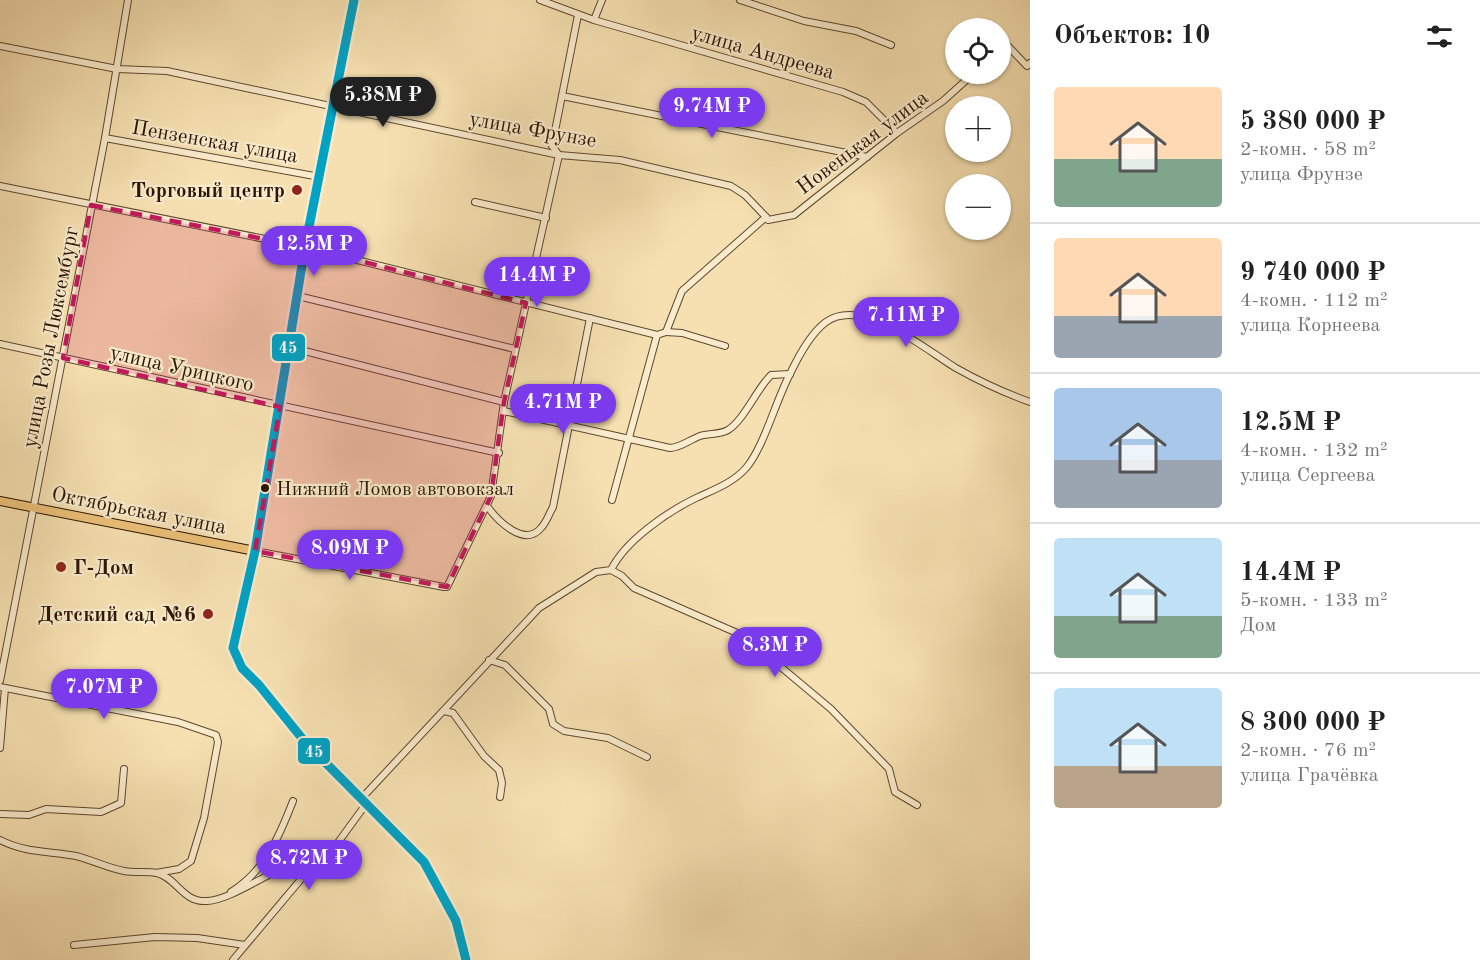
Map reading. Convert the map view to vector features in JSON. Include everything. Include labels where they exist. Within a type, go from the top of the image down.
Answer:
[{"type":"main road","points":[[255,550],[305,246],[354,0]]},
{"type":"main road","name":"Октябрьская улица","points":[[0,501],[255,550]]},
{"type":"street","name":"улица Розы Люксембург","points":[[0,681],[105,138],[128,0]]},
{"type":"street","name":"улица Андреева","points":[[540,0],[594,20],[843,92],[866,102],[897,133]]},
{"type":"street","points":[[594,20],[602,0]]},
{"type":"street","points":[[740,0],[804,21],[856,31],[891,45]]},
{"type":"street","points":[[578,15],[552,147],[559,155],[504,402],[499,453],[487,507],[512,531],[533,533],[541,529],[553,507],[590,318]]},
{"type":"street","name":"улица Фрунзе","points":[[0,46],[117,69],[167,71],[333,104],[559,155],[620,160],[731,186],[745,195],[766,217]]},
{"type":"street","points":[[1011,49],[1027,66],[1030,63]]},
{"type":"street","name":"Новенькая улица","points":[[766,217],[768,220],[794,215],[962,84]]},
{"type":"street","points":[[562,96],[867,156]]},
{"type":"street","name":"Пензенская улица","points":[[105,138],[320,177]]},
{"type":"street","points":[[0,186],[305,246],[657,335],[666,332],[682,333],[725,346]]},
{"type":"street","points":[[475,202],[546,218]]},
{"type":"street","points":[[666,332],[682,291],[766,217]]},
{"type":"street","points":[[298,296],[515,349]]},
{"type":"street","points":[[611,570],[617,556],[661,517],[732,480],[747,468],[790,374],[817,331],[828,320],[852,315],[881,322],[927,346],[956,367],[1030,402]]},
{"type":"street","points":[[612,500],[657,335]]},
{"type":"street","name":"улица Урицкого","points":[[0,344],[499,453]]},
{"type":"street","points":[[289,347],[504,402]]},
{"type":"street","points":[[504,411],[670,448],[679,447],[703,435],[727,431],[738,421],[759,387],[771,375],[790,374]]},
{"type":"street","name":"Октябрьская улица","points":[[255,550],[447,587],[487,507]]},
{"type":"street","points":[[255,550],[233,648],[242,668],[259,685],[305,742],[424,862],[456,921],[466,960]]},
{"type":"street","points":[[361,799],[540,608],[596,572],[611,570],[622,576],[634,588],[744,636],[831,709],[889,769],[895,792],[916,805]]},
{"type":"street","points":[[489,660],[505,665],[549,709],[553,724],[564,730],[608,738],[647,757]]},
{"type":"street","points":[[0,748],[3,688],[178,722],[216,735],[218,742],[201,827],[191,861],[178,868],[156,873],[124,871],[76,856],[29,851],[0,840]]},
{"type":"street","points":[[444,711],[453,714],[484,756],[499,770],[502,783],[500,797]]},
{"type":"street","points":[[0,814],[29,815],[46,809],[101,812],[121,803],[124,769]]},
{"type":"street","points":[[218,900],[248,881],[265,860],[279,836],[293,801]]},
{"type":"street","points":[[233,960],[280,907],[313,865],[333,848],[366,804]]},
{"type":"street","points":[[156,873],[194,900],[218,900],[294,863],[305,862],[313,865]]},
{"type":"street","points":[[173,884],[172,876],[178,868]]},
{"type":"street","points":[[74,945],[113,939],[155,937],[196,938],[245,945]]},
{"type":"highlighted area","points":[[91,205],[305,247],[526,303],[504,402],[491,496],[447,587],[255,551],[280,407],[63,358]]},
{"type":"transit line","name":"45","points":[[354,0],[305,247],[255,551],[233,648],[242,668],[259,685],[305,742],[424,862],[456,921],[466,960]]},
{"type":"place","name":"Торговый центр","points":[[297,190]]},
{"type":"place","name":"Нижний Ломов автовокзал","points":[[265,488]]},
{"type":"place","name":"Г-Дом","points":[[61,567]]},
{"type":"place","name":"Детский сад №6","points":[[208,614]]}]
